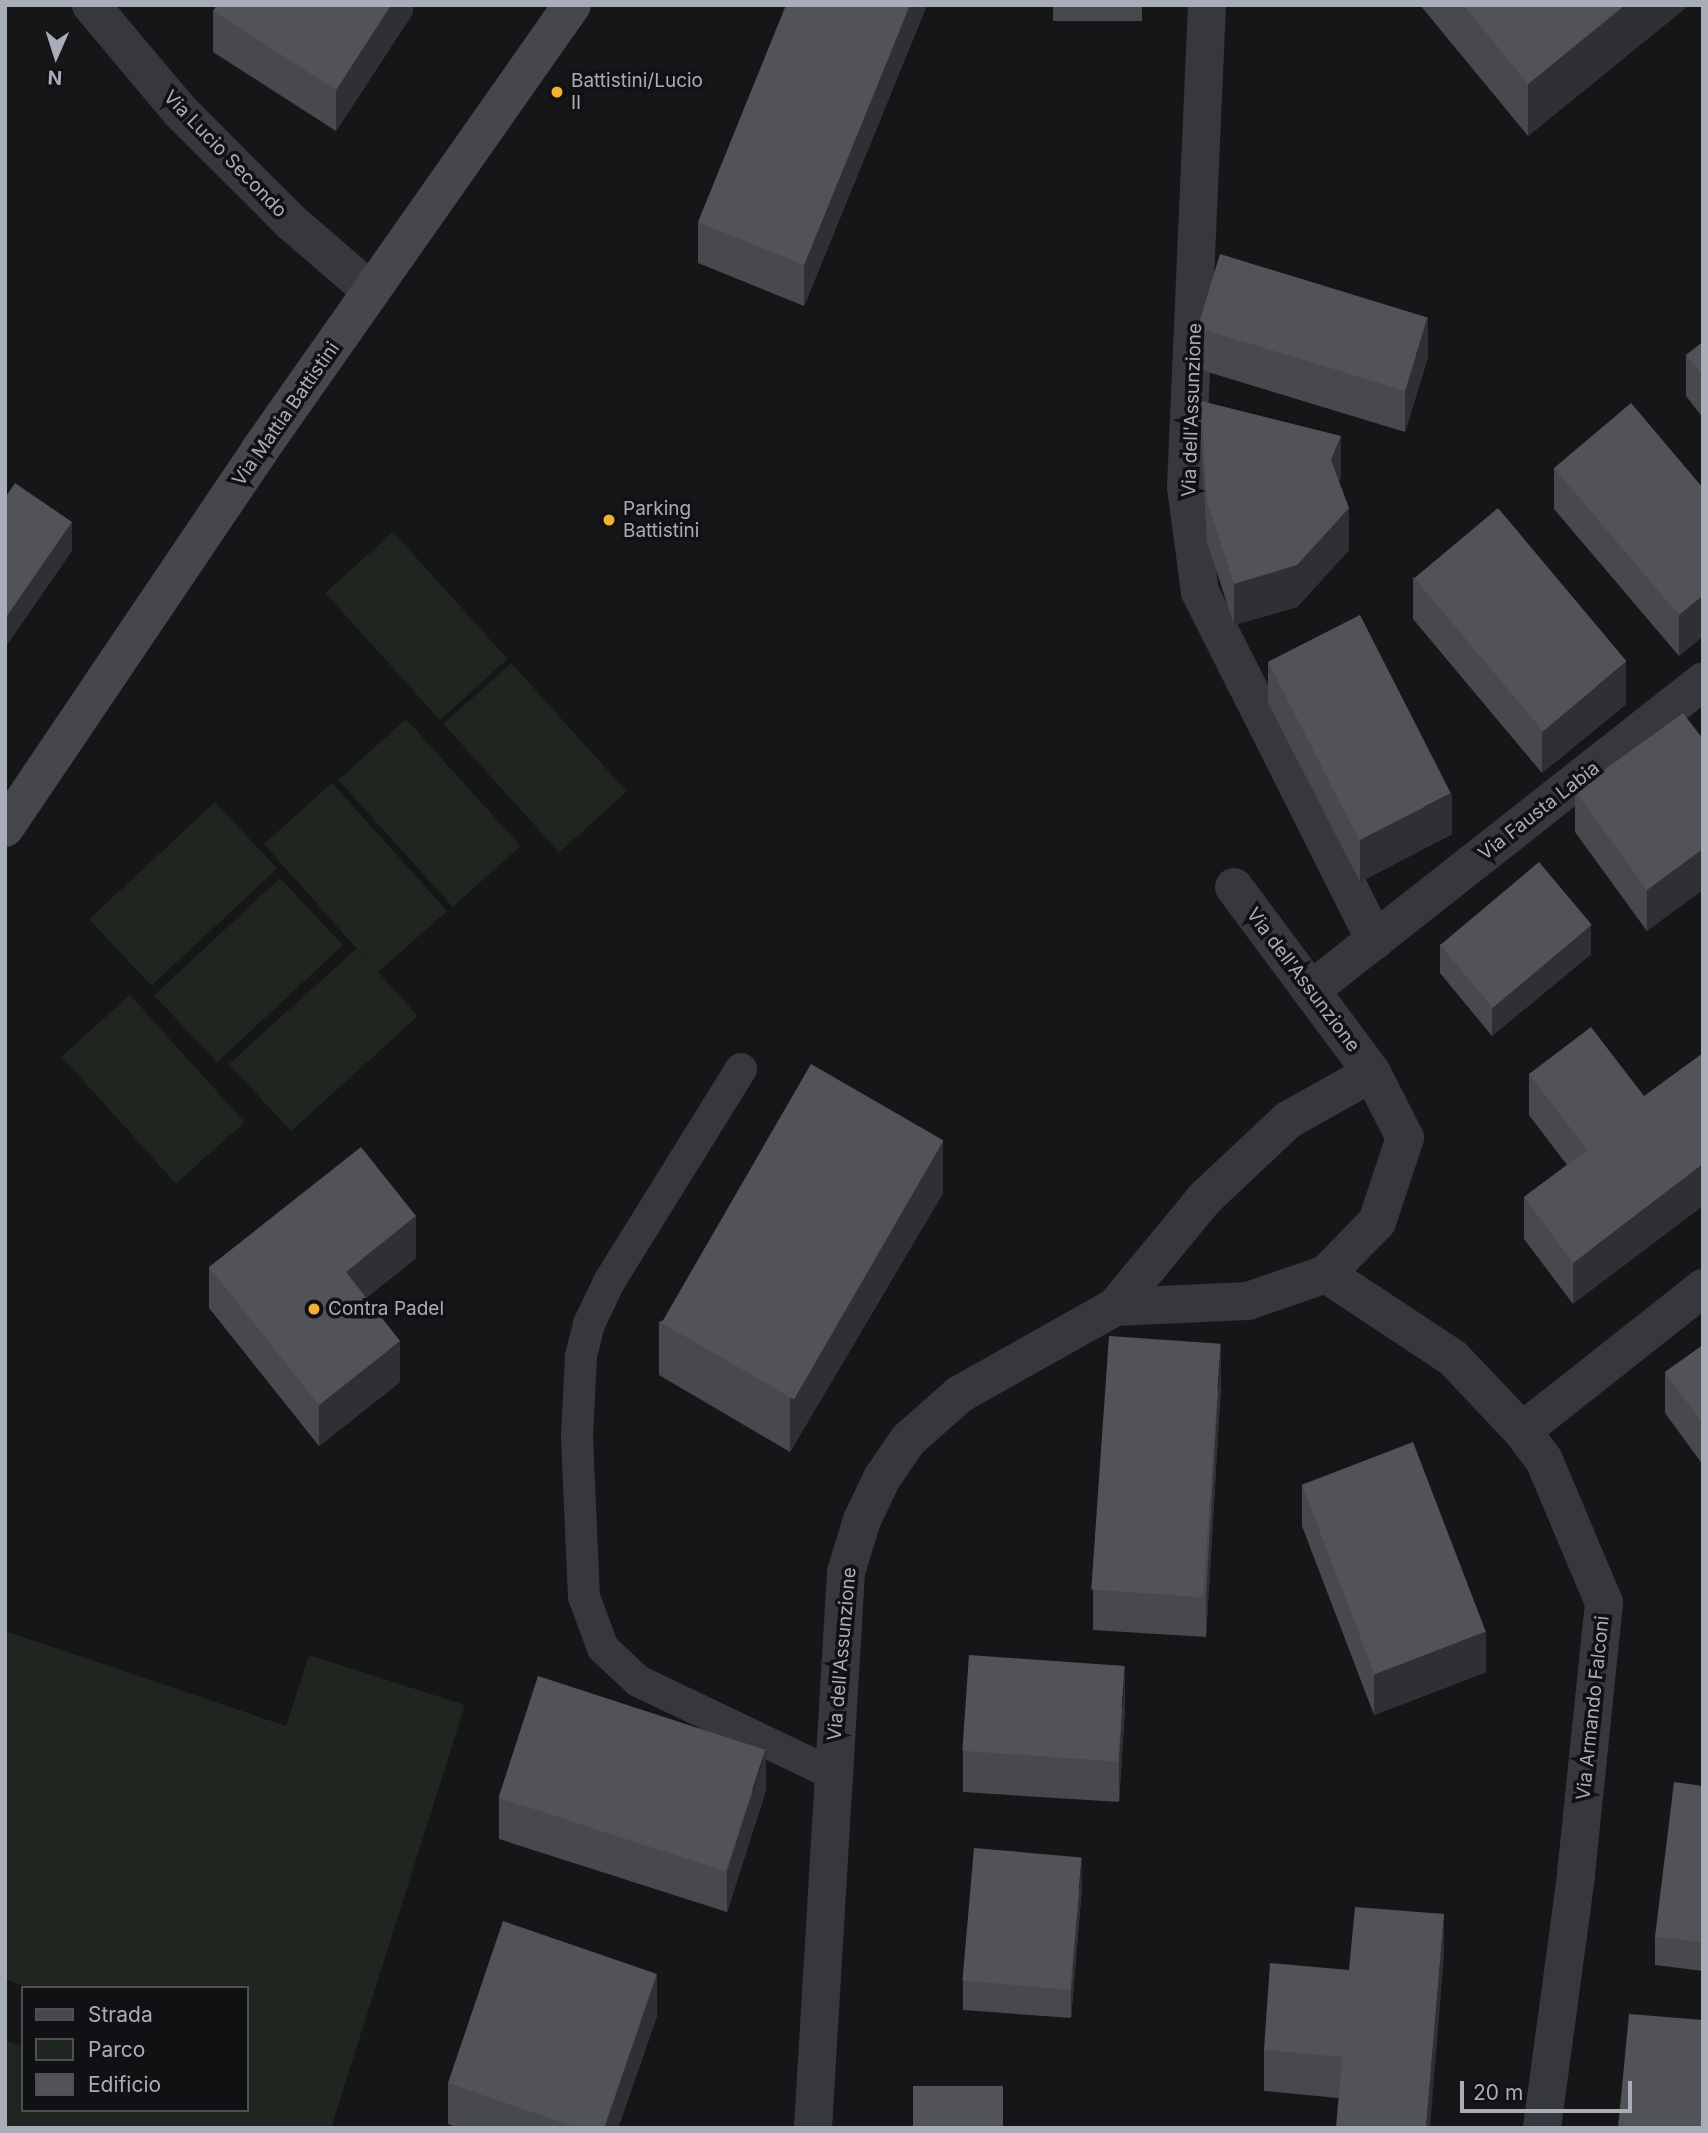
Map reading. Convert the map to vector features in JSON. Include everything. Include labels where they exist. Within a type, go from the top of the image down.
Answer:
[{"type":"main road","name":"Via Mattia Battistini","points":[[5,828],[371,291],[572,5]]},
{"type":"street","name":"Via Lucio Secondo","points":[[91,5],[180,111],[291,222],[371,291]]},
{"type":"street","name":"Via dell'Assunzione","points":[[1207,5],[1186,487],[1200,592],[1375,940]]},
{"type":"street","name":"Via Fausta Labia","points":[[1311,990],[1703,681]]},
{"type":"street","name":"Via dell'Assunzione","points":[[1115,1307],[1248,1301],[1326,1274],[1377,1222],[1405,1138],[1372,1073],[1234,887]]},
{"type":"street","name":"Via dell'Assunzione","points":[[813,2128],[846,1573],[862,1520],[882,1478],[908,1440],[960,1394],[1115,1307],[1205,1198],[1288,1120],[1372,1073]]},
{"type":"street","name":"Via Armando Falconi","points":[[1326,1274],[1453,1358],[1522,1431],[1544,1460],[1604,1603],[1576,1876],[1542,2128]]},
{"type":"street","points":[[1522,1431],[1703,1288]]},
{"type":"lane","points":[[741,1069],[610,1280],[589,1324],[581,1357],[577,1437],[584,1597],[603,1648],[638,1681],[833,1774]]},
{"type":"green space","points":[[393,532],[507,659],[440,720],[325,593]]},
{"type":"green space","points":[[511,663],[627,792],[559,852],[443,724]]},
{"type":"green space","points":[[406,719],[520,846],[453,907],[338,780]]},
{"type":"green space","points":[[332,783],[447,911],[378,972],[418,1016],[291,1131],[229,1064],[356,949],[366,959],[264,844]]},
{"type":"green space","points":[[215,802],[277,869],[151,986],[89,919]]},
{"type":"green space","points":[[280,878],[343,945],[217,1063],[154,995]]},
{"type":"green space","points":[[130,995],[244,1122],[176,1184],[62,1057]]},
{"type":"green space","points":[[5,1631],[286,1726],[309,1655],[465,1705],[331,2128],[5,2128],[5,2041],[21,2045],[21,2112],[248,2112],[248,1986],[25,1986],[5,1979]]},
{"type":"building","points":[[217,5],[391,5],[336,90],[213,11]]},
{"type":"building","points":[[786,5],[910,5],[804,265],[698,222]]},
{"type":"building","points":[[1463,5],[1625,5],[1528,84]]},
{"type":"building","points":[[1220,254],[1428,317],[1405,391],[1197,328]]},
{"type":"building","points":[[1703,342],[1703,376],[1686,355]]},
{"type":"building","points":[[1201,401],[1341,436],[1331,460],[1349,508],[1297,565],[1234,584],[1207,501]]},
{"type":"building","points":[[1631,403],[1703,488],[1703,595],[1679,615],[1554,468]]},
{"type":"building","points":[[15,483],[72,522],[5,619],[5,498]]},
{"type":"building","points":[[1498,508],[1627,661],[1543,731],[1415,578]]},
{"type":"building","points":[[1360,615],[1451,793],[1359,840],[1268,662]]},
{"type":"building","points":[[1683,713],[1703,739],[1703,849],[1647,890],[1575,791]]},
{"type":"building","points":[[1539,862],[1592,925],[1493,1008],[1440,945]]},
{"type":"building","points":[[1591,1027],[1644,1096],[1703,1053],[1703,1164],[1573,1263],[1524,1197],[1587,1150],[1529,1074]]},
{"type":"building","points":[[811,1064],[944,1140],[794,1399],[662,1323]]},
{"type":"building","points":[[361,1147],[416,1216],[346,1272],[400,1341],[319,1405],[209,1267]]},
{"type":"building","points":[[1109,1336],[1221,1344],[1203,1597],[1091,1589]]},
{"type":"building","points":[[1703,1345],[1703,1424],[1665,1372]]},
{"type":"building","points":[[1413,1442],[1486,1632],[1375,1674],[1302,1485]]},
{"type":"building","points":[[969,1655],[1125,1666],[1118,1762],[962,1751]]},
{"type":"building","points":[[538,1676],[765,1750],[726,1872],[498,1798]]},
{"type":"building","points":[[1674,1782],[1703,1786],[1703,1942],[1655,1937]]},
{"type":"building","points":[[974,1848],[1082,1857],[1070,1990],[962,1980]]},
{"type":"building","points":[[1355,1907],[1444,1914],[1426,2128],[1336,2128],[1342,2057],[1264,2050],[1270,1963],[1349,1970]]},
{"type":"building","points":[[503,1921],[657,1974],[604,2128],[578,2128],[448,2083]]},
{"type":"building","points":[[1629,2014],[1703,2020],[1703,2128],[1618,2128]]},
{"type":"building","points":[[913,2086],[1003,2086],[1003,2128],[913,2128]]},
{"type":"place","name":"Battistini/Lucio II","points":[[557,92]]},
{"type":"place","name":"Parking Battistini","points":[[609,520]]},
{"type":"place","name":"Contra Padel","points":[[314,1309]]}]
